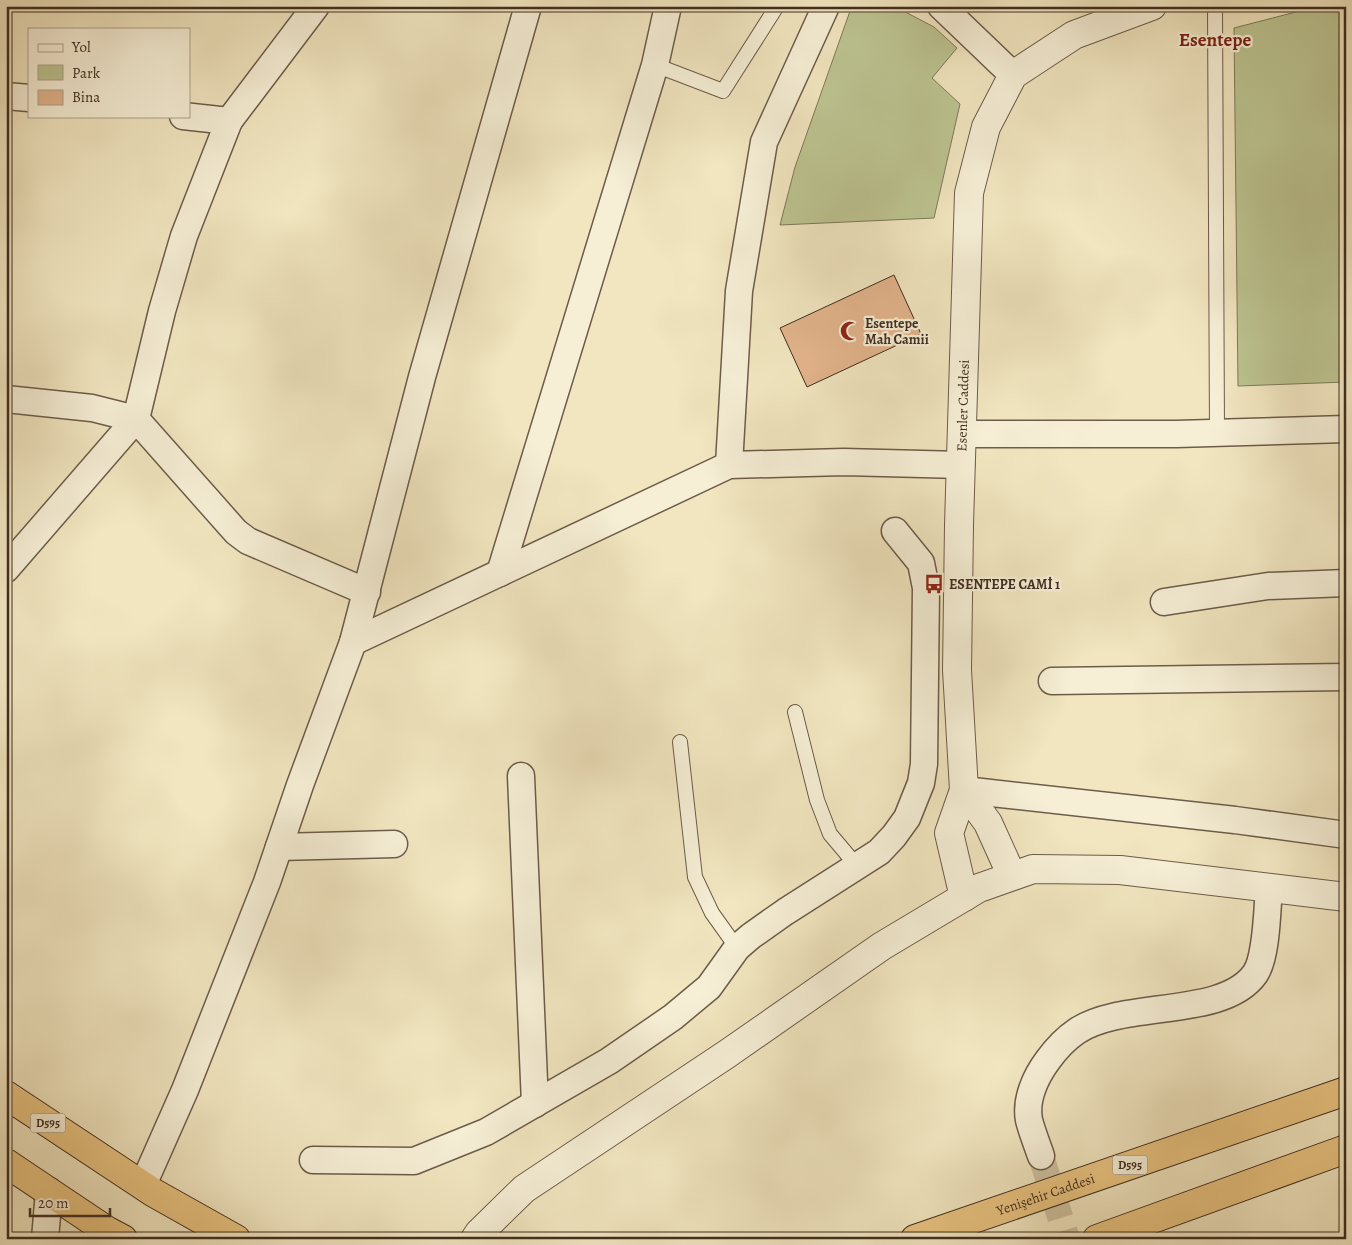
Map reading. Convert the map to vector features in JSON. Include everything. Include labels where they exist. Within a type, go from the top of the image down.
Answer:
[{"type":"highway","name":"Yenişehir Caddesi","points":[[915,1239],[1346,1091]]},
{"type":"highway","name":"D595","points":[[6,1095],[143,1185],[236,1239]]},
{"type":"highway","points":[[1097,1239],[1346,1149]]},
{"type":"highway","points":[[6,1162],[106,1230],[123,1239]]},
{"type":"street","points":[[6,568],[136,419],[162,311],[184,236],[229,122],[316,6]]},
{"type":"street","points":[[143,1185],[185,1090],[267,882],[300,785],[353,642],[422,377],[528,6]]},
{"type":"street","points":[[500,574],[655,64],[668,6]]},
{"type":"street","points":[[729,465],[739,291],[764,142],[826,6]]},
{"type":"street","points":[[941,6],[1013,75]]},
{"type":"street","name":"Esenler Caddesi","points":[[964,897],[949,833],[964,790],[957,670],[969,193],[986,127],[1013,75],[1074,35],[1152,6]]},
{"type":"street","points":[[6,96],[28,98]]},
{"type":"street","points":[[190,117],[229,122]]},
{"type":"street","points":[[6,399],[92,408],[136,419],[236,532],[248,542],[367,592]]},
{"type":"street","points":[[962,434],[1346,429]]},
{"type":"street","points":[[353,642],[729,465],[844,462],[961,465]]},
{"type":"street","points":[[313,1160],[414,1161],[486,1132],[609,1061],[673,1017],[708,987],[737,948],[751,936],[879,852],[894,836],[907,818],[921,783],[924,764],[926,588],[920,563],[895,531]]},
{"type":"street","points":[[1164,602],[1268,586],[1346,583]]},
{"type":"street","points":[[1052,681],[1346,677]]},
{"type":"street","points":[[521,776],[535,1104]]},
{"type":"street","points":[[964,790],[1236,820],[1346,835]]},
{"type":"street","points":[[964,790],[988,823],[1012,876]]},
{"type":"street","points":[[279,847],[394,844]]},
{"type":"street","points":[[475,1239],[524,1189],[727,1054],[882,946],[979,888],[1032,869],[1120,870],[1346,898]]},
{"type":"street","points":[[1041,1156],[1028,1119],[1030,1095],[1040,1071],[1059,1046],[1078,1030],[1105,1019],[1132,1012],[1167,1009],[1207,1001],[1238,990],[1256,973],[1264,950],[1269,888]]},
{"type":"street","points":[[45,1239],[49,1192]]},
{"type":"lane","points":[[655,64],[723,91],[777,6]]},
{"type":"lane","points":[[1215,6],[1217,432]]},
{"type":"lane","points":[[795,712],[817,800],[830,834],[856,866]]},
{"type":"lane","points":[[680,742],[695,877],[712,913],[737,948]]},
{"type":"green space","points":[[878,6],[894,6],[934,27],[957,48],[932,78],[960,104],[934,218],[780,225],[795,167],[850,11]]},
{"type":"green space","points":[[1319,6],[1346,6],[1346,382],[1238,386],[1234,28]]},
{"type":"building","name":"Esentepe Mah Camii","points":[[894,275],[921,334],[807,387],[780,328]]},
{"type":"tunnel","points":[[1041,1156],[1067,1239]]},
{"type":"place","name":"Esentepe Mah Camii","points":[[850,331]]},
{"type":"place","name":"ESENTEPE CAMİ 1","points":[[934,584]]},
{"type":"district","name":"Esentepe","points":[[1215,40]]}]
